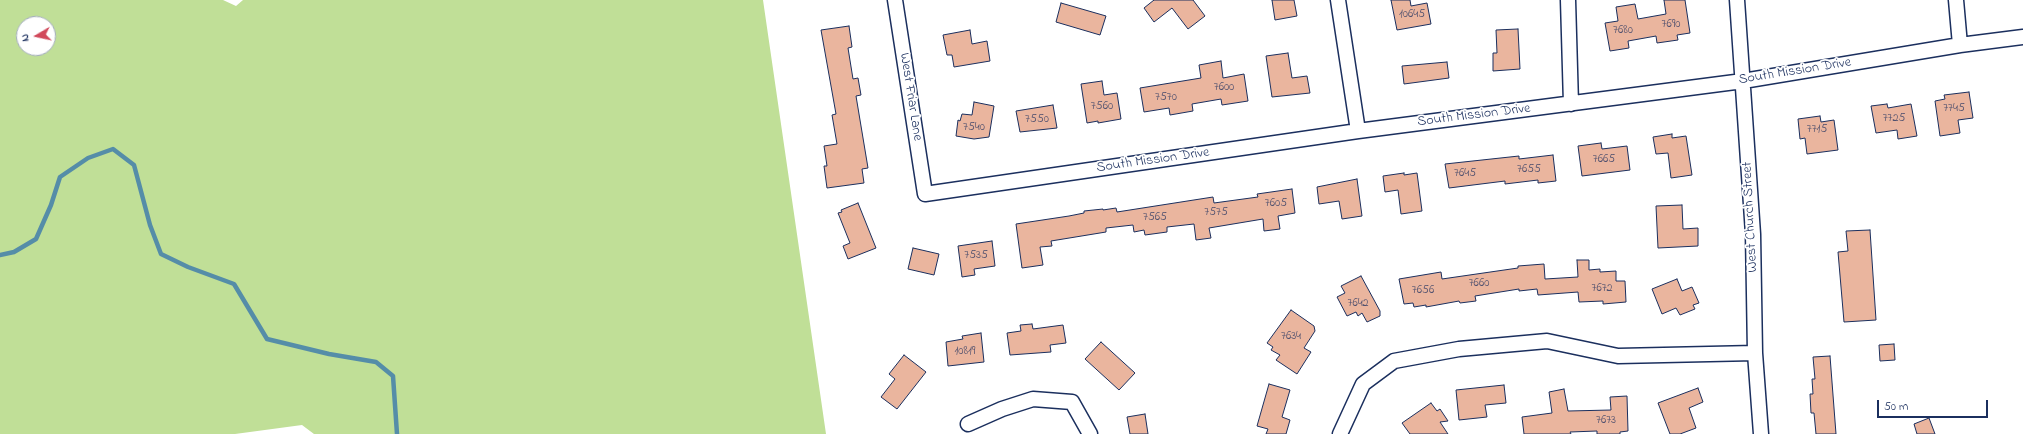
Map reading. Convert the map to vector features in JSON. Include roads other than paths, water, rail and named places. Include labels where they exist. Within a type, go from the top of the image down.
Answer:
[{"type":"street","name":"West Friar Lane","points":[[895,0],[925,194]]},
{"type":"street","points":[[1338,0],[1358,131]]},
{"type":"street","points":[[1568,0],[1571,104]]},
{"type":"street","name":"West Church Street","points":[[1737,0],[1753,234],[1755,353],[1761,434]]},
{"type":"street","points":[[1956,0],[1960,45]]},
{"type":"street","name":"South Mission Drive","points":[[925,194],[1358,131],[1743,81],[1960,45],[2023,37]]},
{"type":"street","points":[[1340,434],[1363,384],[1394,361],[1459,349],[1547,341],[1618,356],[1755,353]]},
{"type":"street","points":[[968,424],[1002,409],[1033,399],[1041,399],[1072,402],[1090,434]]},
{"type":"waterway","points":[[0,255],[14,252],[36,239],[51,205],[60,177],[88,158],[113,149],[134,165],[150,225],[161,254],[188,267],[234,284],[267,339],[329,354],[376,362],[393,376],[397,434]]}]
